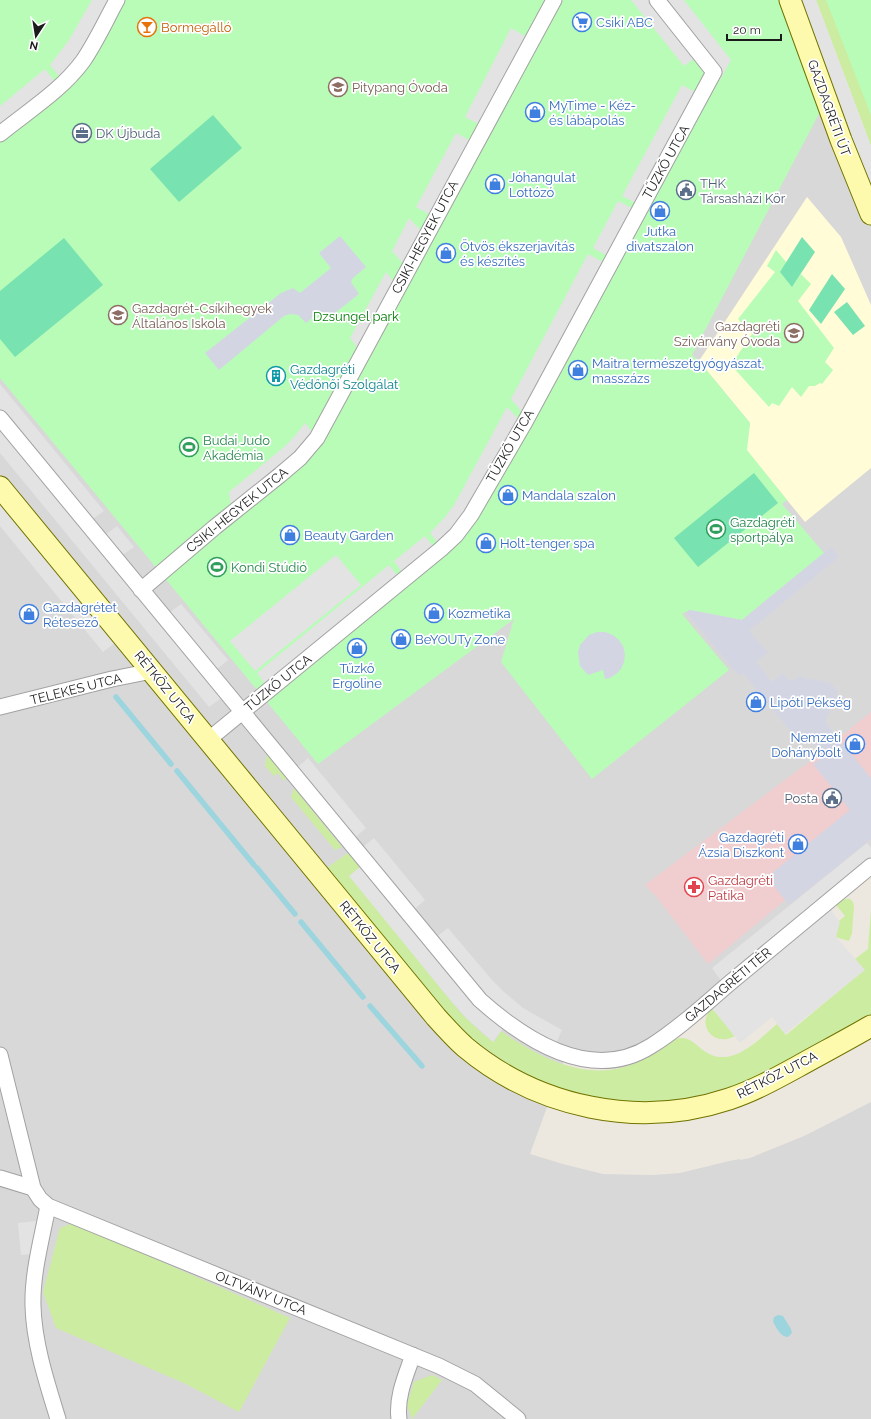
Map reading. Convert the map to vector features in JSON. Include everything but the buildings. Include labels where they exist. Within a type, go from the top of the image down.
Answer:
[{"type":"street","points":[[0,134],[59,87],[82,62],[117,0]]},
{"type":"street","name":"CSIKI-HEGYEK UTCA","points":[[141,590],[215,527],[300,458],[317,438],[554,0]]},
{"type":"street","name":"TŰZKŐ UTCA","points":[[208,740],[442,549],[456,535],[471,515],[525,422],[609,265],[703,96],[714,72],[657,0]]},
{"type":"street","name":"GAZDAGRÉTI ÚT","points":[[790,0],[841,140],[871,214]]},
{"type":"street","points":[[0,418],[242,712]]},
{"type":"street","name":"RÉTKÖZ UTCA","points":[[0,487],[436,1017],[465,1046],[486,1062],[516,1081],[544,1094],[575,1104],[605,1110],[656,1113],[708,1105],[755,1089],[870,1026]]},
{"type":"street","name":"TELEKES UTCA","points":[[0,707],[112,679],[152,671]]},
{"type":"street","name":"GAZDAGRÉTI TÉR","points":[[242,712],[480,1000],[499,1017],[522,1033],[545,1046],[566,1055],[581,1059],[611,1060],[630,1056],[650,1047],[687,1020],[871,866]]},
{"type":"street","points":[[0,1055],[33,1188]]},
{"type":"street","points":[[0,1178],[33,1188]]},
{"type":"street","name":"OLTVÁNY UTCA","points":[[33,1188],[40,1199],[48,1206],[439,1366],[475,1384],[518,1419]]},
{"type":"street","points":[[48,1206],[36,1273],[33,1305],[35,1333],[58,1419]]},
{"type":"street","points":[[399,1419],[398,1413],[402,1388],[413,1355]]},
{"type":"shaded area","points":[[0,0],[790,0],[871,214],[871,866],[630,1056],[566,1055],[530,1154],[603,1174],[653,1175],[680,1173],[729,1161],[750,1158],[804,1136],[871,1102],[871,1419],[0,1419]]},
{"type":"shaded area","points":[[92,0],[117,0],[64,82],[50,65],[69,40]]},
{"type":"shaded area","points":[[631,0],[657,0],[661,4],[667,0],[684,0],[731,60],[720,80],[700,54],[684,66]]},
{"type":"shaded area","points":[[790,0],[816,0],[871,146],[871,214]]},
{"type":"shaded area","points":[[511,28],[532,40],[485,127],[465,117]]},
{"type":"shaded area","points":[[45,69],[59,87],[0,134],[0,106]]},
{"type":"shaded area","points":[[682,85],[703,96],[642,206],[622,196]]},
{"type":"shaded area","points":[[456,133],[476,144],[436,218],[416,207]]},
{"type":"shaded area","name":"Gazdagréti Szivárvány Óvoda","points":[[807,197],[841,237],[871,305],[871,468],[805,522],[746,450],[750,423],[699,361]]},
{"type":"shaded area","points":[[618,201],[638,211],[613,259],[593,248]]},
{"type":"shaded area","points":[[409,218],[426,236],[408,269],[392,251]]},
{"type":"shaded area","points":[[340,236],[366,267],[353,278],[351,282],[359,294],[326,320],[319,312],[306,323],[298,315],[290,314],[284,316],[219,370],[205,353],[281,293],[293,288],[300,293],[331,268],[319,253]]},
{"type":"shaded area","points":[[588,254],[609,265],[527,418],[511,399]]},
{"type":"shaded area","points":[[386,272],[398,287],[363,355],[350,338]]},
{"type":"shaded area","points":[[0,384],[104,511],[87,523],[100,539],[117,526],[134,547],[117,559],[164,617],[181,604],[228,660],[211,674],[227,694],[209,707],[0,453]]},
{"type":"shaded area","points":[[507,407],[523,424],[442,548],[430,533],[454,505]]},
{"type":"shaded area","points":[[305,423],[317,438],[232,513],[229,492],[284,447]]},
{"type":"shaded area","points":[[0,487],[123,637],[103,652],[0,526]]},
{"type":"shaded area","points":[[425,536],[437,552],[406,578],[394,561]]},
{"type":"shaded area","points":[[831,547],[839,557],[749,631],[768,653],[756,662],[772,682],[783,673],[789,681],[801,676],[804,678],[829,682],[838,691],[825,722],[871,778],[871,839],[789,905],[767,877],[850,810],[813,764],[824,756],[809,738],[801,744],[743,673],[739,676],[686,612],[690,610],[742,620]]},
{"type":"shaded area","points":[[336,555],[361,585],[255,671],[230,641]]},
{"type":"shaded area","points":[[389,565],[402,581],[269,689],[257,673]]},
{"type":"shaded area","points":[[597,632],[605,632],[613,635],[623,646],[625,654],[624,662],[621,669],[610,678],[605,679],[603,670],[588,675],[580,666],[578,652],[580,645],[589,635]]},
{"type":"shaded area","points":[[871,712],[871,839],[784,901],[708,964],[655,895],[645,885],[809,762]]},
{"type":"shaded area","points":[[308,758],[366,828],[350,842],[292,772]]},
{"type":"shaded area","points":[[374,838],[425,900],[409,914],[431,941],[448,928],[504,992],[523,1008],[562,1030],[553,1050],[507,1023],[493,1042],[467,1019],[451,1001],[349,876],[366,862],[357,852]]},
{"type":"shaded area","points":[[867,843],[871,848],[871,866],[826,903],[840,922],[836,937],[865,970],[785,1034],[772,1017],[740,1043],[707,1002],[725,986],[712,968]]},
{"type":"shaded area","points":[[36,1221],[33,1254],[21,1255],[18,1223]]},
{"type":"green space","name":"Dzsungel park","points":[[0,0],[782,0],[822,108],[692,355],[699,361],[750,423],[747,450],[787,500],[782,504],[824,553],[742,620],[690,610],[682,614],[729,670],[592,779],[501,662],[514,619],[318,764],[0,378]]},
{"type":"green space","points":[[816,0],[871,0],[871,146]]},
{"type":"green space","points":[[826,0],[871,0],[871,115]]},
{"type":"green space","points":[[213,115],[242,148],[179,202],[150,169]]},
{"type":"green space","points":[[802,237],[815,252],[792,287],[780,272]]},
{"type":"green space","points":[[64,238],[103,285],[15,357],[0,339],[0,291]]},
{"type":"green space","points":[[776,250],[786,262],[792,286],[801,274],[811,284],[798,301],[834,348],[825,362],[833,370],[822,384],[820,383],[815,386],[809,386],[801,397],[792,387],[779,406],[772,403],[769,407],[731,365],[752,334],[738,319],[775,272],[767,266]]},
{"type":"green space","points":[[832,274],[845,289],[821,324],[809,310]]},
{"type":"green space","points":[[847,302],[865,326],[853,335],[834,312]]},
{"type":"green space","name":"Gazdagréti sportpálya","points":[[754,473],[778,503],[698,567],[674,538]]},
{"type":"green space","points":[[267,755],[286,778],[284,781],[278,773],[274,776],[265,766]]},
{"type":"green space","points":[[294,788],[342,847],[335,850],[291,797]]},
{"type":"green space","points":[[348,853],[360,867],[350,876],[460,1012],[483,1034],[494,1042],[501,1031],[532,1051],[566,1065],[584,1069],[602,1070],[620,1068],[643,1060],[659,1051],[672,1041],[680,1038],[690,1040],[713,1056],[723,1057],[743,1051],[777,1024],[786,1035],[864,970],[855,959],[868,949],[871,909],[871,1015],[771,1071],[736,1085],[685,1099],[644,1103],[605,1100],[569,1092],[518,1071],[475,1041],[450,1018],[338,882],[328,867]]},
{"type":"green space","points":[[850,899],[854,906],[852,933],[849,941],[835,937],[727,1026],[735,1036],[727,1039],[720,1039],[709,1033],[705,1021],[712,1008],[720,1018],[845,916],[836,905],[842,900]]},
{"type":"green space","points":[[73,1223],[290,1318],[239,1412],[186,1384],[56,1328],[43,1292],[60,1228]]},
{"type":"green space","points":[[432,1375],[442,1380],[412,1419],[407,1405],[414,1382]]},
{"type":"water","points":[[778,1315],[783,1316],[791,1329],[792,1333],[788,1337],[781,1334],[773,1322],[774,1317]]},
{"type":"waterway","points":[[116,697],[171,764]]},
{"type":"waterway","points":[[177,771],[254,865]]},
{"type":"waterway","points":[[257,868],[295,914]]},
{"type":"waterway","points":[[301,922],[363,997]]},
{"type":"waterway","points":[[370,1006],[422,1066]]},
{"type":"place","name":"Csiki ABC","points":[[582,22]]},
{"type":"place","name":"Bormegálló","points":[[147,27]]},
{"type":"place","name":"Pitypang Óvoda","points":[[338,87]]},
{"type":"place","name":"MyTime - Kéz- és lábápolás","points":[[535,112]]},
{"type":"place","name":"DK Újbuda","points":[[82,133]]},
{"type":"place","name":"Jóhangulat Lottózó","points":[[495,184]]},
{"type":"place","name":"THK Társasházi Kör","points":[[686,190]]},
{"type":"place","name":"Jutka divatszalon","points":[[660,211]]},
{"type":"place","name":"Ötvös ékszerjavítás és készítés","points":[[446,253]]},
{"type":"place","name":"Gazdagrét-Csíkihegyek Általános Iskola","points":[[118,315]]},
{"type":"place","name":"Gazdagréti Szivárvány Óvoda","points":[[794,333]]},
{"type":"place","name":"Maitra természetgyógyászat, masszázs","points":[[578,370]]},
{"type":"place","name":"Gazdagréti Védőnői Szolgálat","points":[[276,376]]},
{"type":"place","name":"Budai Judo Akadémia","points":[[189,447]]},
{"type":"place","name":"Mandala szalon","points":[[508,495]]},
{"type":"place","name":"Gazdagréti sportpálya","points":[[716,529]]},
{"type":"place","name":"Beauty Garden","points":[[290,535]]},
{"type":"place","name":"Holt-tenger spa","points":[[486,543]]},
{"type":"place","name":"Kondi Stúdió","points":[[217,567]]},
{"type":"place","name":"Kozmetika","points":[[434,613]]},
{"type":"place","name":"Gazdagrétet Rétesező","points":[[29,614]]},
{"type":"place","name":"BeYOUTy Zone","points":[[401,639]]},
{"type":"place","name":"Tűzkő Ergoline","points":[[357,648]]},
{"type":"place","name":"Lipóti Pékség","points":[[756,702]]},
{"type":"place","name":"Nemzeti Dohánybolt","points":[[855,744]]},
{"type":"place","name":"Posta","points":[[832,798]]},
{"type":"place","name":"Gazdagréti Ázsia Diszkont","points":[[798,844]]},
{"type":"place","name":"Gazdagréti Patika","points":[[694,887]]}]
